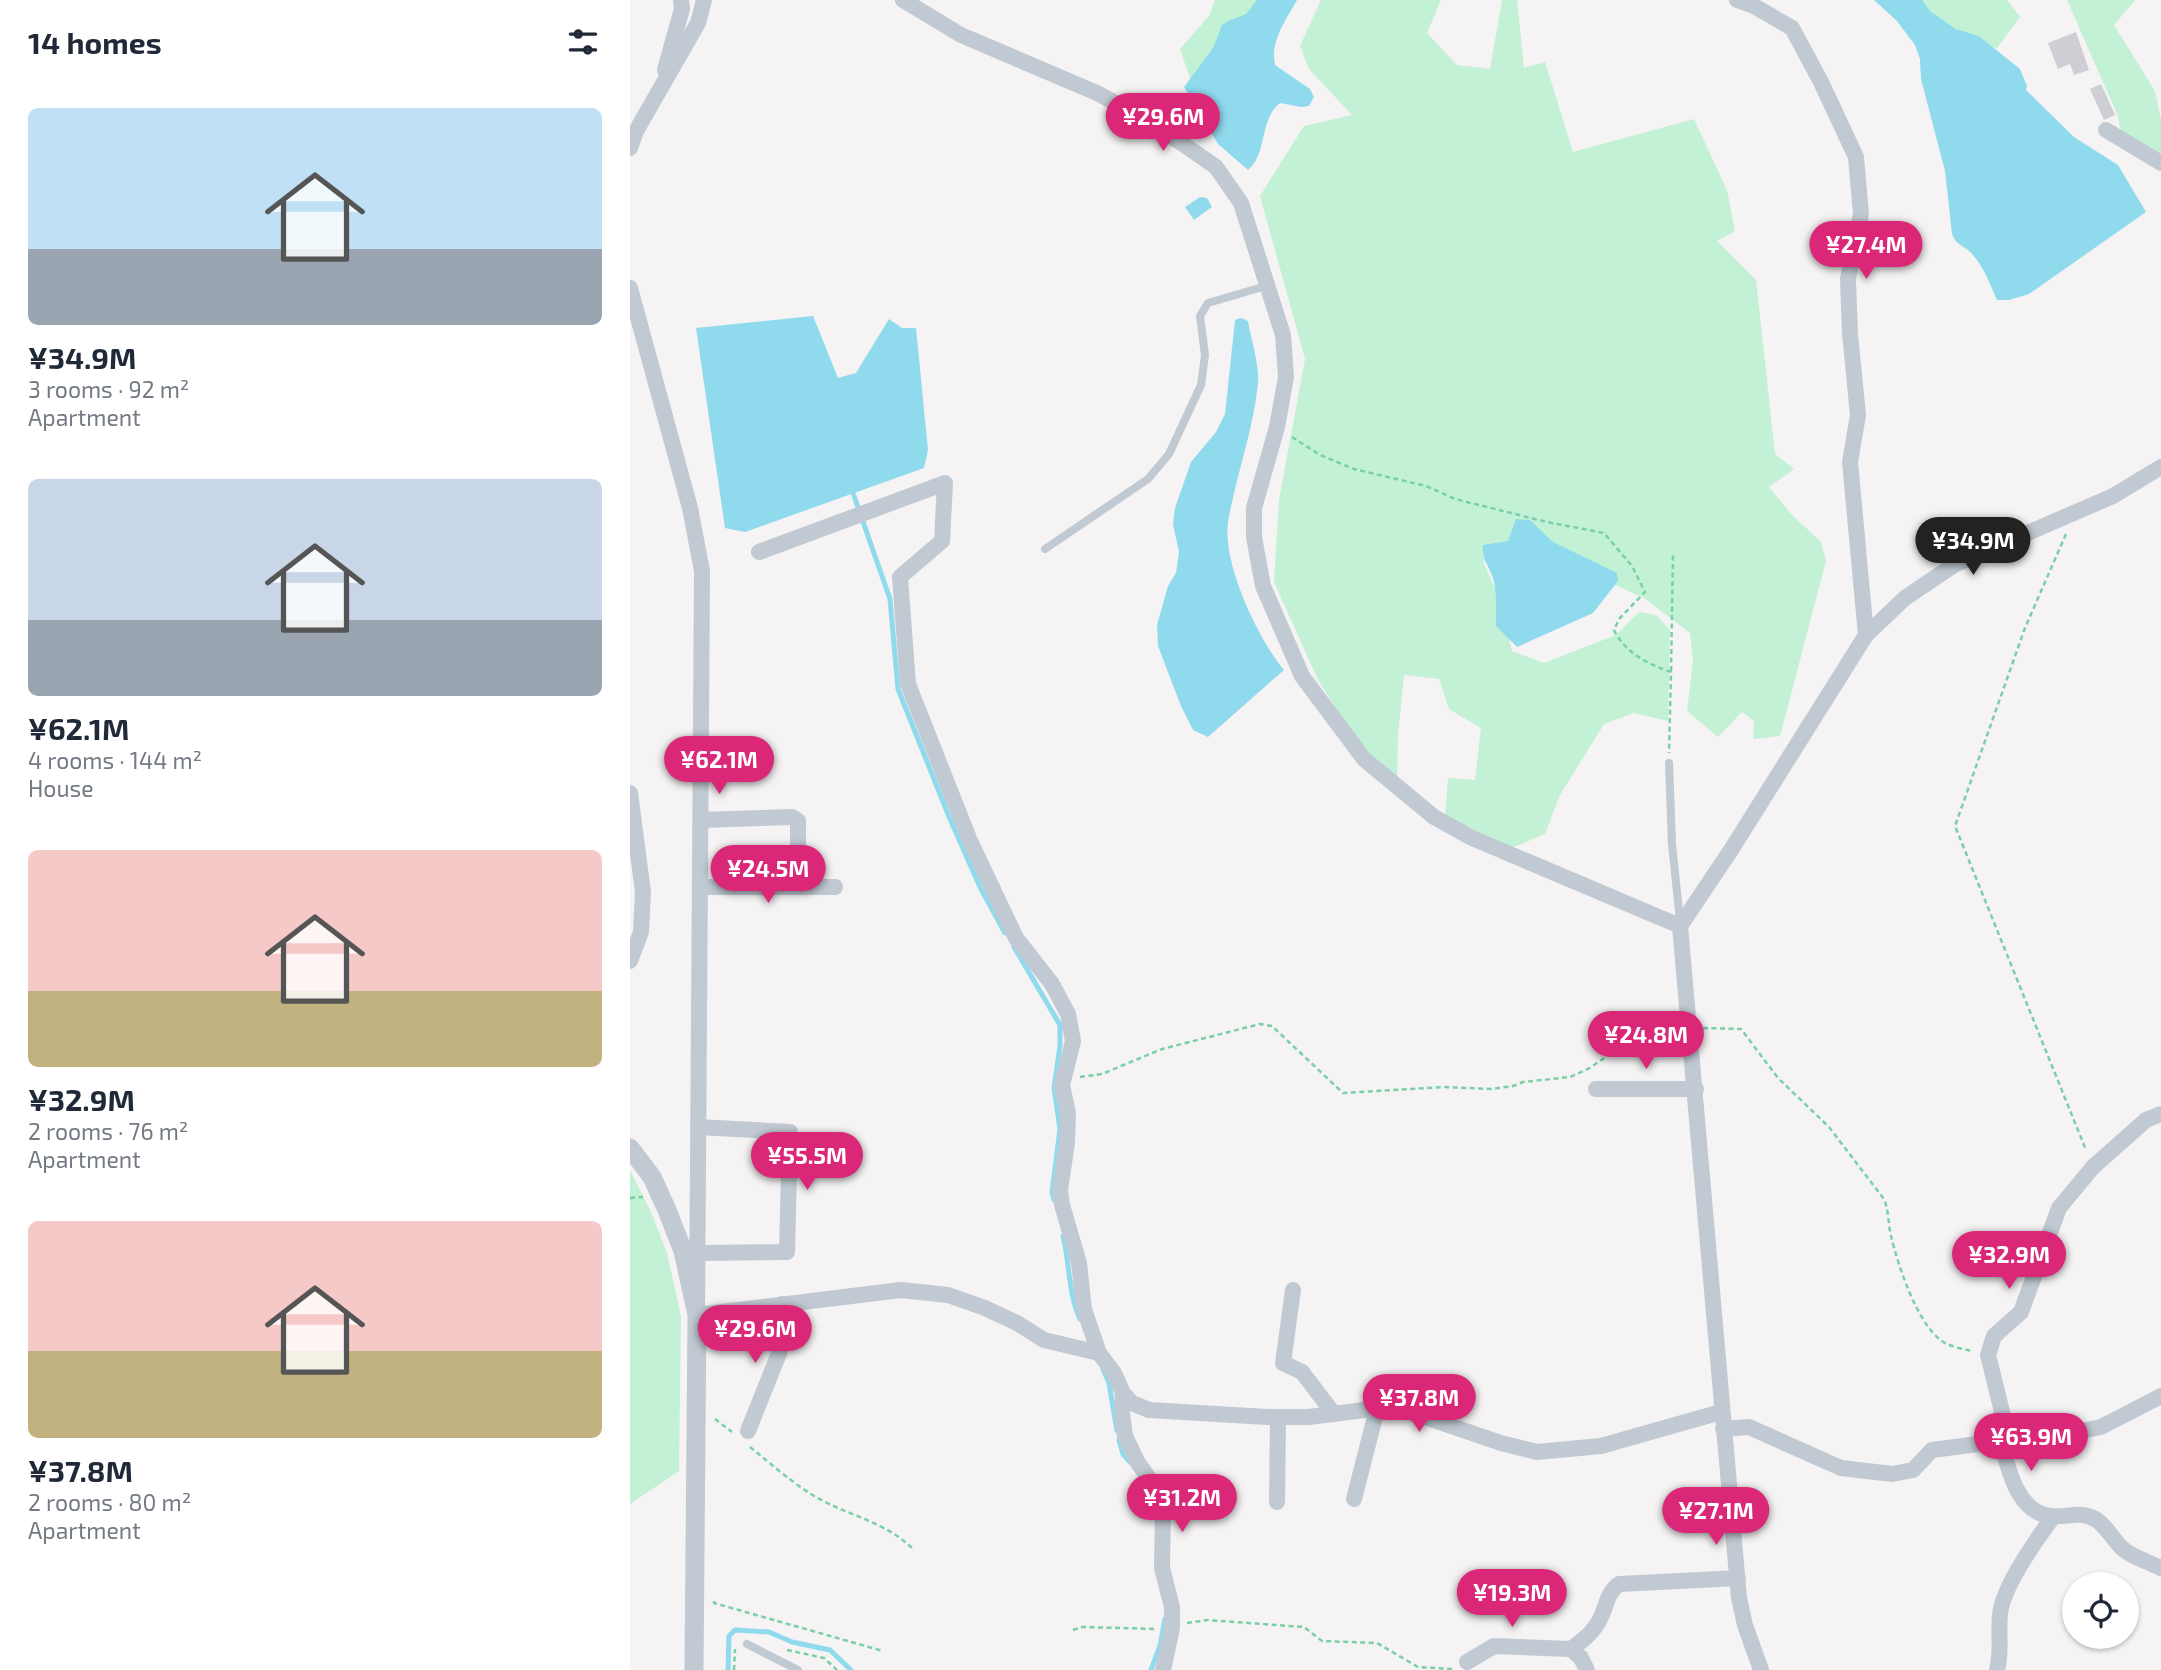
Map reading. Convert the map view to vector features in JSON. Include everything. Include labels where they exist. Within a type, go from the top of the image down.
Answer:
[{"type":"street","points":[[657,96],[681,9],[681,0]]},
{"type":"street","points":[[630,148],[636,131],[698,23],[704,0]]},
{"type":"street","points":[[903,0],[961,35],[1097,93],[1123,107],[1216,167],[1241,203],[1283,335],[1286,377],[1277,427],[1254,508],[1254,537],[1263,586],[1302,676],[1364,759],[1434,817],[1472,838],[1680,926]]},
{"type":"street","points":[[1737,0],[1754,6],[1792,28],[1856,157],[1861,214],[1848,279],[1858,415],[1850,462],[1866,635]]},
{"type":"street","points":[[2106,130],[2161,163]]},
{"type":"street","points":[[630,288],[690,508],[702,571],[694,1670]]},
{"type":"street","points":[[1761,1670],[1745,1625],[1738,1578],[1721,1412],[1691,1027],[1680,926],[1866,635],[1905,598],[1954,565],[2113,496],[2161,467]]},
{"type":"street","points":[[759,552],[945,483],[942,541],[900,577],[908,684],[970,841],[1016,938],[1052,984],[1068,1014],[1073,1041],[1062,1085],[1068,1113],[1067,1143],[1060,1190],[1079,1263],[1084,1309],[1099,1353],[1132,1403],[1149,1410],[1278,1417],[1377,1409],[1404,1410],[1501,1444],[1537,1452],[1601,1446],[1721,1412]]},
{"type":"street","points":[[630,793],[643,892],[641,932],[630,961]]},
{"type":"street","points":[[701,820],[792,817],[797,821],[798,887]]},
{"type":"street","points":[[700,887],[835,887]]},
{"type":"street","points":[[1596,1088],[1696,1089]]},
{"type":"street","points":[[2161,1114],[2146,1120],[2093,1167],[2059,1208],[2021,1312],[1994,1336],[1989,1355],[2007,1432],[2001,1441],[2008,1470],[2022,1498],[2038,1514],[2053,1517],[2075,1514],[2095,1518],[2124,1550],[2161,1568]]},
{"type":"street","points":[[697,1253],[787,1252],[790,1132],[698,1127]]},
{"type":"street","points":[[630,1148],[652,1177],[667,1210],[683,1251],[697,1315]]},
{"type":"street","points":[[697,1315],[901,1290],[948,1295],[1017,1323],[1044,1340],[1099,1353]]},
{"type":"street","points":[[1293,1290],[1283,1363],[1302,1371],[1334,1414]]},
{"type":"street","points":[[741,1435],[780,1351],[782,1304]]},
{"type":"street","points":[[1123,1393],[1125,1436],[1138,1463],[1153,1484],[1163,1510],[1162,1569],[1172,1607],[1172,1628],[1163,1670]]},
{"type":"street","points":[[1723,1429],[1749,1427],[1841,1468],[1892,1474],[1913,1470],[1932,1450],[2001,1441],[2018,1443],[2101,1427],[2161,1396]]},
{"type":"street","points":[[1354,1499],[1377,1409]]},
{"type":"street","points":[[1277,1502],[1278,1417]]},
{"type":"street","points":[[1997,1670],[2000,1660],[2000,1612],[2005,1598],[2031,1548],[2053,1517]]},
{"type":"street","points":[[1571,1649],[1589,1635],[1601,1619],[1611,1590],[1619,1584],[1738,1578]]},
{"type":"street","points":[[1467,1661],[1494,1646],[1571,1649],[1581,1658],[1587,1670]]},
{"type":"lane","points":[[1045,549],[1149,479],[1169,454],[1201,385],[1205,355],[1200,316],[1208,303],[1266,286]]},
{"type":"lane","points":[[1669,764],[1672,844],[1680,926]]},
{"type":"lane","points":[[747,1644],[798,1670]]},
{"type":"path","points":[[1277,427],[1321,455],[1354,469],[1426,486],[1455,499],[1604,533],[1632,566],[1645,592],[1619,619],[1614,630],[1636,657],[1671,672]]},
{"type":"path","points":[[2075,512],[2025,628],[1955,826],[2093,1167]]},
{"type":"path","points":[[1669,764],[1673,555]]},
{"type":"path","points":[[1065,1075],[1082,1077],[1102,1074],[1162,1049],[1260,1024],[1272,1026],[1343,1093],[1443,1087],[1492,1089],[1523,1082],[1570,1077],[1588,1069],[1618,1049],[1638,1052],[1693,1052]]},
{"type":"path","points":[[1691,1027],[1741,1029],[1748,1035],[1778,1078],[1829,1127],[1884,1199],[1888,1207],[1890,1233],[1907,1282],[1919,1311],[1934,1334],[1958,1348],[1989,1355]]},
{"type":"path","points":[[695,1412],[713,1417],[741,1435],[812,1495],[884,1526],[899,1535],[912,1548]]},
{"type":"path","points":[[694,1579],[706,1579],[714,1604],[883,1651]]},
{"type":"path","points":[[1073,1630],[1083,1627],[1172,1628],[1179,1623],[1208,1620],[1284,1624],[1304,1627],[1322,1640],[1377,1643],[1418,1667],[1451,1669],[1458,1668],[1467,1661]]},
{"type":"green space","points":[[1215,0],[1270,0],[1192,84],[1180,49],[1209,16]]},
{"type":"green space","points":[[1321,0],[1441,0],[1427,33],[1457,65],[1490,69],[1502,0],[1517,0],[1524,68],[1545,62],[1573,152],[1694,119],[1727,190],[1735,231],[1717,241],[1756,280],[1775,454],[1794,469],[1769,487],[1791,514],[1821,542],[1826,561],[1780,736],[1753,739],[1754,721],[1742,712],[1718,737],[1687,711],[1693,661],[1690,633],[1644,598],[1555,551],[1515,561],[1483,561],[1500,600],[1512,651],[1544,663],[1616,635],[1639,612],[1656,615],[1670,630],[1668,721],[1634,713],[1604,724],[1560,795],[1545,834],[1504,851],[1445,819],[1448,778],[1475,780],[1481,728],[1449,709],[1439,679],[1404,675],[1398,735],[1397,790],[1347,725],[1318,680],[1274,582],[1279,500],[1305,359],[1260,196],[1304,126],[1352,115],[1309,69],[1300,46]]},
{"type":"green space","points":[[1918,0],[2007,0],[2020,17],[1997,48],[1936,28]]},
{"type":"green space","points":[[2067,0],[2135,0],[2114,25],[2155,91],[2161,119],[2161,153],[2124,148],[2118,116]]},
{"type":"green space","points":[[630,1170],[667,1253],[681,1317],[679,1471],[630,1504]]},
{"type":"water","points":[[1257,0],[1297,0],[1277,39],[1275,65],[1310,89],[1314,97],[1309,106],[1280,103],[1273,110],[1258,155],[1248,170],[1218,144],[1184,87],[1213,48],[1222,25],[1246,14]]},
{"type":"water","points":[[1874,0],[1922,0],[1931,12],[1956,29],[1979,36],[2020,69],[2026,90],[2074,137],[2118,165],[2146,212],[2029,294],[2009,300],[1997,300],[1977,261],[1952,234],[1945,171],[1915,45],[1897,21]]},
{"type":"water","points":[[1200,197],[1207,198],[1212,207],[1194,220],[1185,207]]},
{"type":"water","points":[[813,316],[838,378],[856,373],[889,319],[902,328],[916,328],[928,450],[924,468],[745,532],[725,528],[696,328]]},
{"type":"water","points":[[1241,318],[1248,321],[1257,361],[1258,384],[1228,522],[1228,539],[1236,579],[1244,600],[1263,640],[1284,670],[1208,737],[1193,730],[1181,706],[1158,646],[1157,625],[1168,586],[1176,573],[1179,552],[1173,524],[1175,508],[1191,462],[1216,432],[1225,414],[1235,320]]},
{"type":"water","points":[[1516,519],[1530,520],[1553,542],[1617,573],[1618,581],[1593,613],[1517,647],[1496,626],[1494,582],[1483,550],[1483,545],[1508,541]]},
{"type":"building","points":[[2076,32],[2089,70],[2074,75],[2070,64],[2058,69],[2048,43]]},
{"type":"building","points":[[2101,84],[2115,115],[2104,120],[2090,89]]},
{"type":"waterway","points":[[853,493],[890,599],[898,689],[950,819],[980,887],[1005,933]]},
{"type":"waterway","points":[[1014,947],[1060,1025],[1054,1088],[1060,1129],[1052,1192],[1054,1200]]},
{"type":"waterway","points":[[1063,1236],[1073,1299],[1080,1319]]},
{"type":"waterway","points":[[1103,1369],[1109,1383],[1117,1431]]},
{"type":"waterway","points":[[1119,1440],[1123,1454],[1130,1462]]},
{"type":"waterway","points":[[1151,1670],[1160,1646],[1165,1619]]},
{"type":"waterway","points":[[728,1670],[729,1636],[735,1630],[769,1632],[792,1642],[830,1650],[851,1670]]}]
